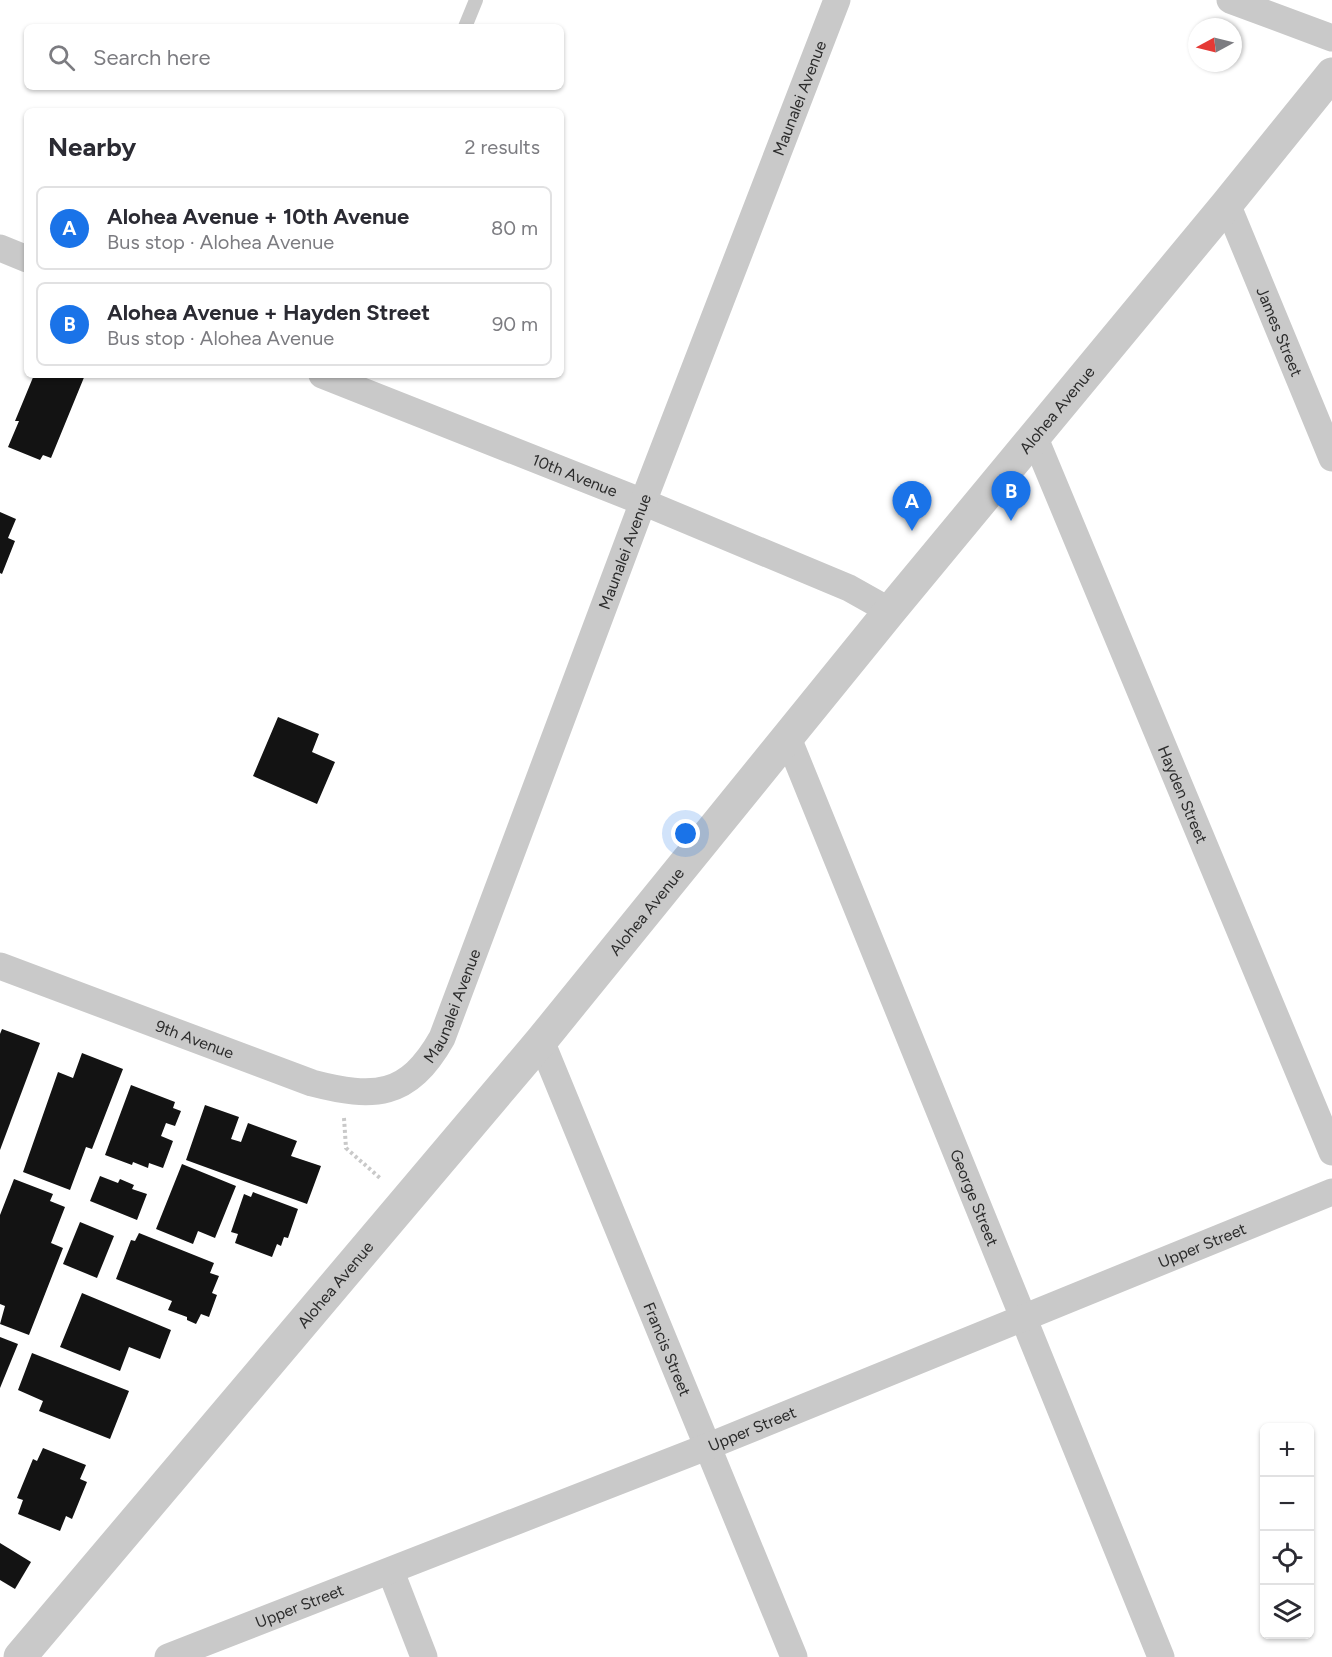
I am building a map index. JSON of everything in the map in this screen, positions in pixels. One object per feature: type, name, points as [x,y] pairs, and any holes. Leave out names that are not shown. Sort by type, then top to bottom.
[{"type":"street","name":"Maunalei Avenue","points":[[395,1088],[413,1077],[430,1060],[442,1038],[643,502],[837,0]]},
{"type":"street","points":[[1230,0],[1332,38]]},
{"type":"street","name":"Alohea Avenue","points":[[20,1657],[541,1041],[890,610],[1332,74]]},
{"type":"street","name":"James Street","points":[[1227,204],[1332,458]]},
{"type":"street","points":[[0,248],[24,258]]},
{"type":"street","name":"10th Avenue","points":[[330,378],[643,502],[849,588],[890,610]]},
{"type":"street","name":"Hayden Street","points":[[1034,436],[1332,1152]]},
{"type":"street","name":"George Street","points":[[788,738],[1161,1657]]},
{"type":"street","name":"9th Avenue","points":[[0,966],[312,1083],[341,1091],[369,1094],[395,1088]]},
{"type":"street","name":"Francis Street","points":[[541,1041],[794,1657]]},
{"type":"street","name":"Upper Street","points":[[168,1657],[391,1572],[708,1446],[1332,1192]]},
{"type":"street","points":[[391,1572],[424,1657]]},
{"type":"lane","points":[[466,24],[476,0]]},
{"type":"path","points":[[346,1148],[406,1201]]},
{"type":"building","points":[[33,378],[84,378],[51,458],[43,455],[40,460],[8,447],[19,421],[15,421]]},
{"type":"building","points":[[0,512],[16,519],[8,538],[15,541],[2,574],[0,573]]},
{"type":"building","points":[[278,717],[319,734],[312,752],[335,762],[317,804],[253,776]]},
{"type":"building","points":[[2,1029],[40,1043],[0,1150],[0,1034]]},
{"type":"building","points":[[82,1053],[123,1069],[92,1149],[86,1147],[70,1190],[23,1172],[58,1072],[73,1078]]},
{"type":"building","points":[[131,1085],[175,1102],[173,1108],[181,1111],[175,1126],[166,1123],[161,1136],[173,1141],[163,1168],[149,1163],[148,1168],[133,1162],[132,1165],[105,1155]]},
{"type":"building","points":[[205,1105],[239,1117],[231,1139],[241,1142],[248,1123],[297,1141],[291,1156],[321,1166],[307,1204],[186,1160]]},
{"type":"building","points":[[182,1164],[236,1186],[215,1238],[198,1231],[193,1244],[156,1229]]},
{"type":"building","points":[[100,1176],[118,1183],[120,1179],[134,1185],[132,1189],[147,1194],[137,1220],[90,1201]]},
{"type":"building","points":[[14,1179],[53,1194],[50,1201],[65,1207],[51,1243],[63,1248],[29,1335],[0,1324],[5,1306],[0,1304],[0,1215]]},
{"type":"building","points":[[253,1192],[298,1209],[288,1238],[284,1237],[281,1246],[277,1244],[272,1257],[235,1243],[238,1234],[231,1232],[244,1194],[251,1197]]},
{"type":"building","points":[[80,1222],[114,1236],[97,1278],[63,1264]]},
{"type":"building","points":[[139,1233],[214,1263],[210,1273],[219,1276],[212,1293],[217,1295],[209,1317],[201,1314],[196,1324],[187,1320],[187,1317],[168,1310],[172,1301],[116,1279],[131,1240],[135,1241]]},
{"type":"building","points":[[82,1293],[171,1330],[160,1359],[129,1347],[120,1371],[60,1347]]},
{"type":"building","points":[[0,1337],[18,1344],[0,1388]]},
{"type":"building","points":[[32,1353],[129,1391],[110,1439],[39,1411],[43,1401],[18,1390]]},
{"type":"building","points":[[43,1448],[86,1465],[80,1479],[87,1482],[72,1519],[66,1516],[60,1531],[18,1514],[23,1500],[17,1498],[33,1459],[37,1461]]},
{"type":"building","points":[[0,1543],[31,1562],[15,1589],[0,1580]]},
{"type":"place","name":"Alohea Avenue + Hayden Street","points":[[1011,521]]},
{"type":"place","name":"Alohea Avenue + 10th Avenue","points":[[912,531]]}]
